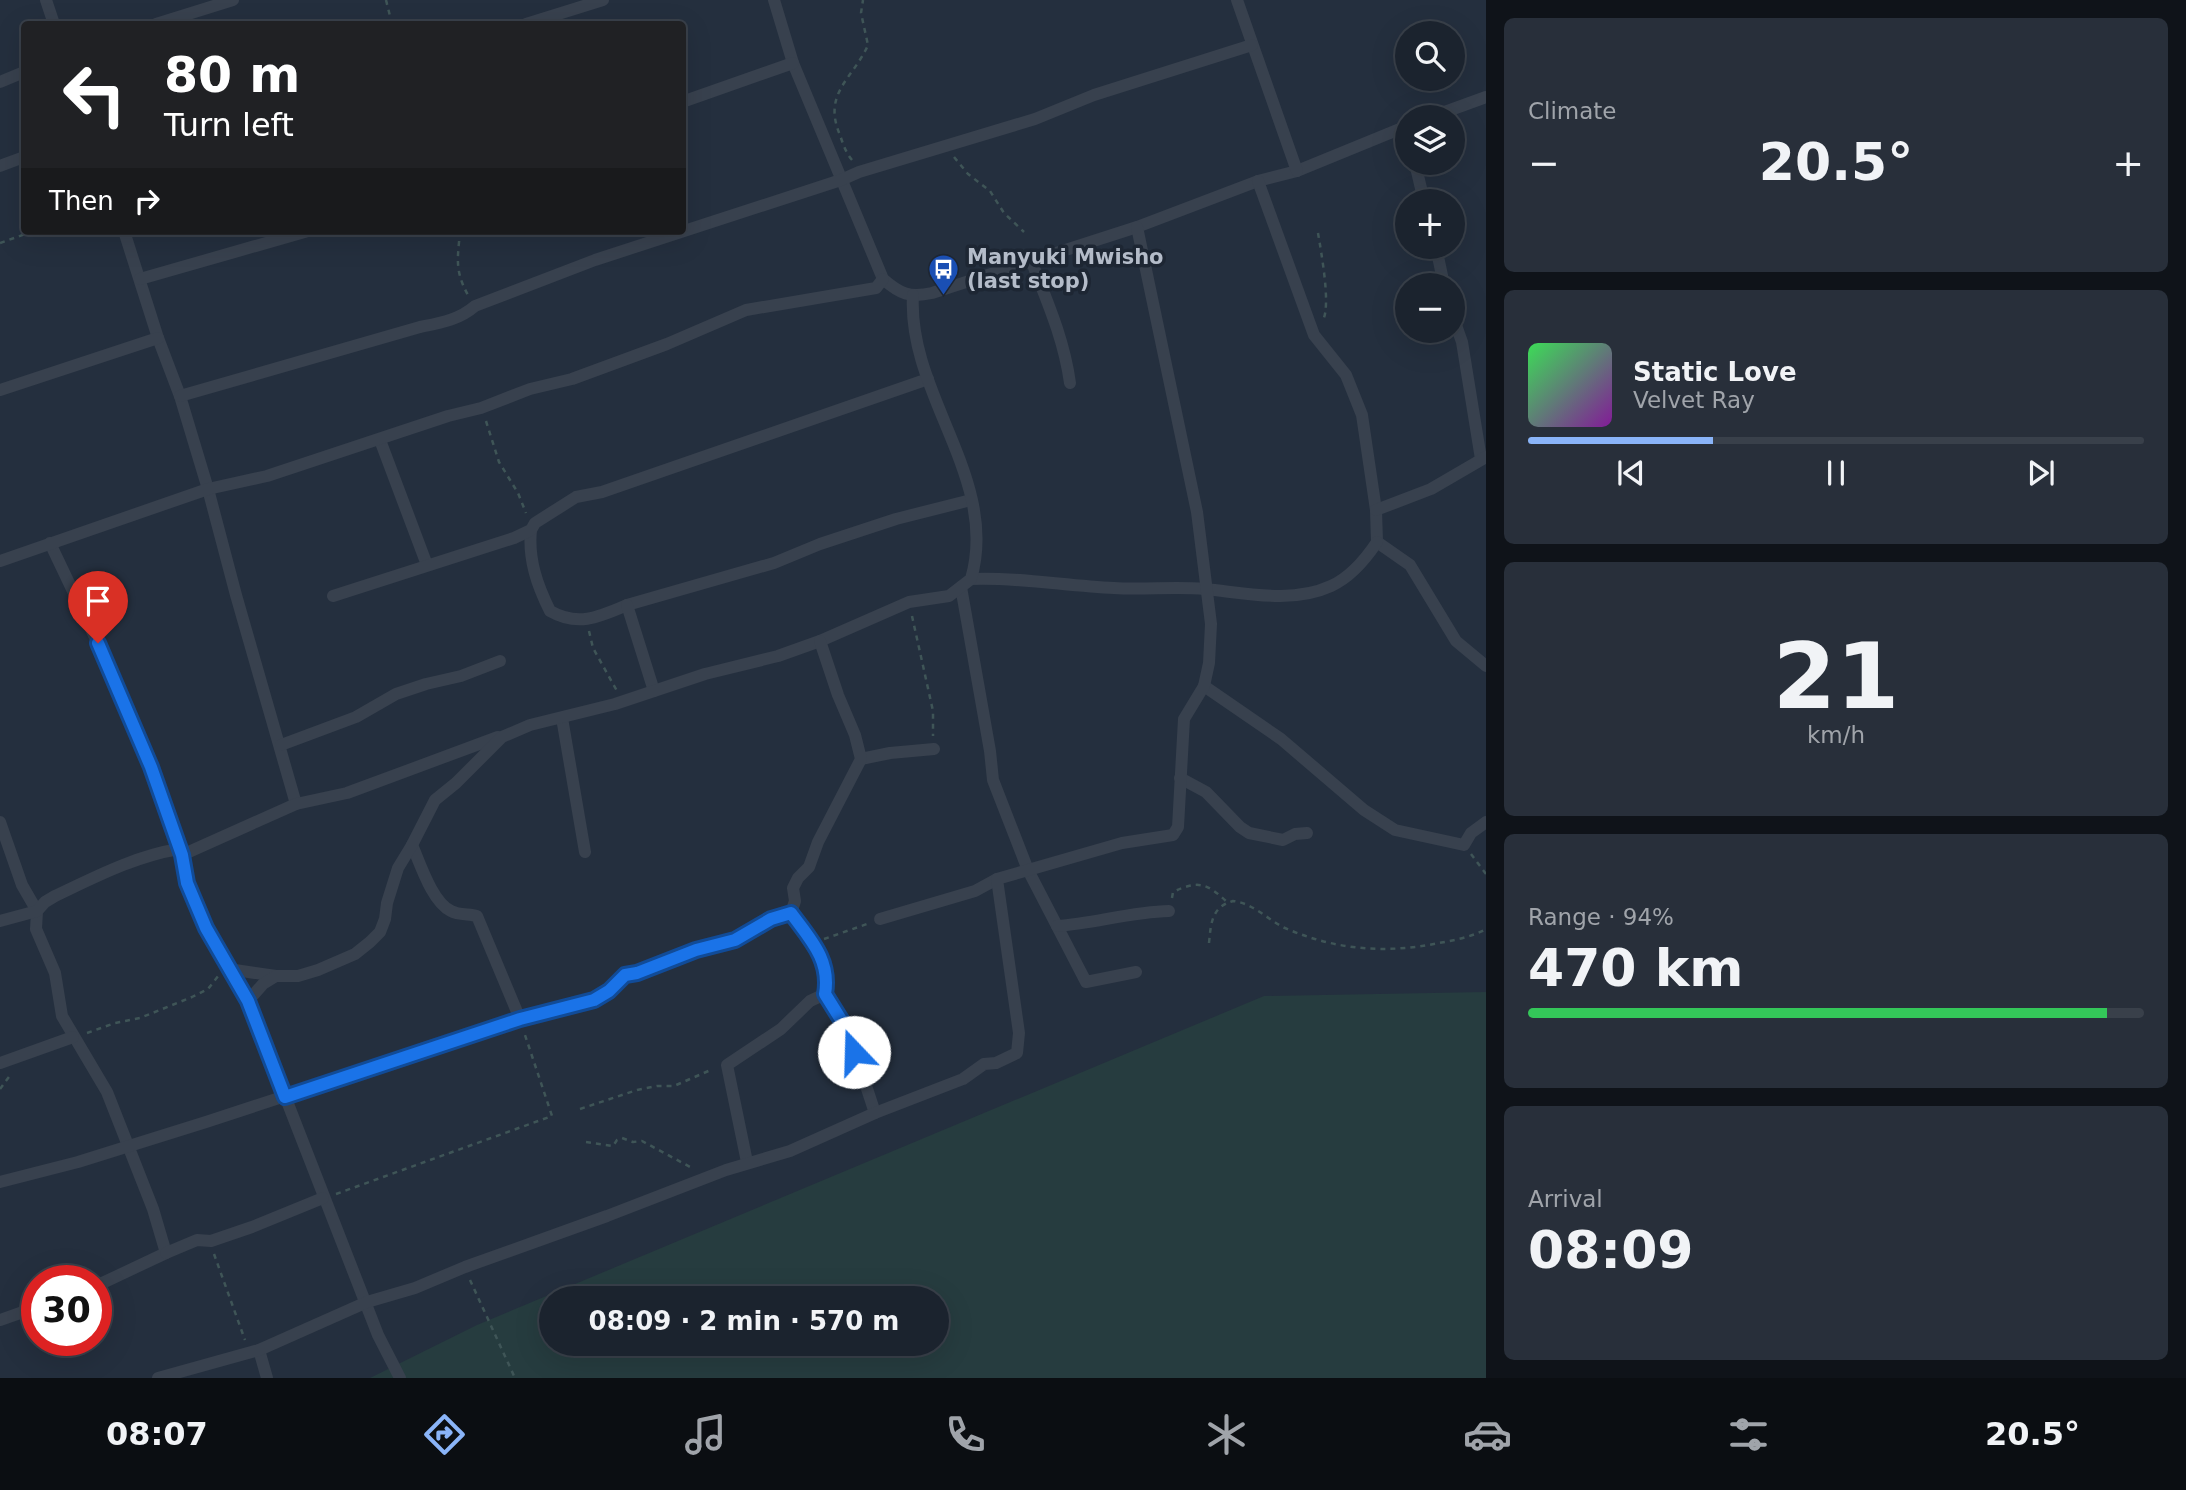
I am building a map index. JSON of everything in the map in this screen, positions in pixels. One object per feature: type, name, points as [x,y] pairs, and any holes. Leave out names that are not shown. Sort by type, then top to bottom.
[{"type":"street","points":[[46,0],[53,21]]},
{"type":"street","points":[[166,21],[233,0]]},
{"type":"street","points":[[536,21],[603,0]]},
{"type":"street","points":[[774,0],[793,63],[883,279],[897,291],[913,295],[932,293],[1137,227],[1258,181],[1297,171],[1395,131]]},
{"type":"street","points":[[1237,0],[1297,171]]},
{"type":"street","points":[[686,230],[859,172],[1035,119],[1094,95],[1252,46]]},
{"type":"street","points":[[686,101],[793,63]]},
{"type":"street","points":[[0,82],[21,73]]},
{"type":"street","points":[[1464,105],[1486,97]]},
{"type":"street","points":[[0,166],[21,158]]},
{"type":"street","points":[[0,921],[37,911],[55,896],[157,852],[180,852],[296,804],[347,793],[530,725],[627,701],[705,674],[778,656],[820,641],[909,602],[948,596],[966,583],[1026,579],[1112,588],[1207,589],[1246,595],[1304,594],[1348,577],[1377,542],[1376,510],[1362,415],[1346,375],[1314,335],[1258,181]]},
{"type":"street","points":[[880,919],[975,891],[997,879],[1028,870],[1122,844],[1173,835],[1178,827],[1184,719],[1204,686],[1209,663],[1207,589],[1197,512],[1137,227]]},
{"type":"street","points":[[125,235],[158,338],[180,396],[208,489],[296,804]]},
{"type":"street","points":[[141,279],[294,235]]},
{"type":"street","points":[[180,396],[420,327],[450,321],[475,306],[595,260],[672,235]]},
{"type":"street","points":[[1031,260],[1066,353],[1070,383]]},
{"type":"street","points":[[0,561],[208,489],[267,476],[448,416],[481,408],[530,389],[572,379],[667,344],[746,310],[876,288],[883,279]]},
{"type":"street","points":[[913,295],[914,328],[928,379],[957,453],[977,524],[978,538],[966,583],[993,780],[1028,870],[1086,982],[1136,972]]},
{"type":"street","points":[[0,390],[158,338]]},
{"type":"street","points":[[1376,510],[1431,489],[1484,458],[1462,343]]},
{"type":"street","points":[[928,379],[602,492],[576,497],[535,523],[531,530],[530,548],[536,583],[550,611],[576,621],[584,620],[774,563],[820,544],[896,519],[971,500]]},
{"type":"street","points":[[380,440],[427,565]]},
{"type":"street","points":[[333,596],[514,538],[531,530]]},
{"type":"street","points":[[1377,542],[1410,565],[1456,641],[1486,666]]},
{"type":"street","points":[[50,543],[110,669],[151,767],[192,894],[206,928],[248,1001],[323,1198],[367,1303],[377,1335],[400,1378]]},
{"type":"street","points":[[627,606],[654,691]]},
{"type":"street","points":[[791,913],[795,901],[793,888],[809,867],[827,824],[861,759],[855,735],[820,641]]},
{"type":"street","points":[[281,745],[356,717],[396,694],[461,676],[500,661]]},
{"type":"street","points":[[1204,686],[1281,738],[1364,810],[1395,830],[1464,845],[1471,833],[1486,822]]},
{"type":"street","points":[[562,718],[585,852]]},
{"type":"street","points":[[228,969],[276,976],[298,976],[355,954],[370,942],[380,932],[398,868],[435,800],[502,737]]},
{"type":"street","points":[[861,759],[934,749]]},
{"type":"street","points":[[1180,779],[1206,792],[1240,827],[1250,833],[1283,840],[1295,834],[1307,833]]},
{"type":"street","points":[[0,822],[22,885],[37,911],[36,929],[55,973],[62,1016],[107,1092],[153,1209],[166,1253]]},
{"type":"street","points":[[412,845],[429,884],[442,904],[452,912],[477,916],[520,1019]]},
{"type":"street","points":[[158,1378],[254,1352],[367,1303],[415,1288],[674,1188],[712,1177],[747,1162],[790,1151],[875,1113],[963,1079],[984,1064],[996,1063],[1017,1053],[1019,1033],[997,879]]},
{"type":"street","points":[[1057,926],[1169,911]]},
{"type":"street","points":[[791,913],[819,952],[828,978],[825,994],[848,1031],[875,1113]]},
{"type":"street","points":[[0,1182],[78,1162],[520,1019],[600,997],[625,975],[696,950],[735,940],[771,919],[791,913]]},
{"type":"street","points":[[248,1001],[263,984],[276,976]]},
{"type":"street","points":[[747,1162],[727,1065],[781,1029],[810,1001],[825,994]]},
{"type":"street","points":[[0,1063],[73,1037]]},
{"type":"street","points":[[112,1278],[197,1240],[211,1241],[323,1198]]},
{"type":"street","points":[[0,1320],[21,1313]]},
{"type":"street","points":[[254,1352],[267,1378]]},
{"type":"path","points":[[386,0],[391,21]]},
{"type":"path","points":[[859,172],[846,154],[832,117],[839,90],[868,45],[861,13],[863,0]]},
{"type":"path","points":[[945,146],[968,174],[990,191],[1004,213],[1024,232]]},
{"type":"path","points":[[1314,335],[1326,314],[1318,233]]},
{"type":"path","points":[[0,243],[23,235]]},
{"type":"path","points":[[459,235],[456,256],[460,281],[475,306]]},
{"type":"path","points":[[481,408],[499,462],[522,500],[531,530]]},
{"type":"path","points":[[909,602],[933,711],[934,749]]},
{"type":"path","points":[[584,620],[600,660],[616,690],[627,701]]},
{"type":"path","points":[[1464,845],[1486,874]]},
{"type":"path","points":[[1169,911],[1173,892],[1191,884],[1212,888],[1227,902]]},
{"type":"path","points":[[1209,943],[1212,917],[1227,902],[1248,905],[1284,928],[1317,941],[1372,950],[1420,947],[1467,937],[1486,929]]},
{"type":"path","points":[[813,943],[880,919]]},
{"type":"path","points":[[73,1037],[140,1018],[192,997],[208,989],[218,976],[228,969]]},
{"type":"path","points":[[323,1198],[552,1116],[520,1019]]},
{"type":"path","points":[[580,1109],[637,1090],[674,1086],[727,1065]]},
{"type":"path","points":[[586,1142],[613,1146],[622,1138],[633,1142],[642,1141],[712,1177]]},
{"type":"path","points":[[211,1241],[217,1266],[254,1352]]},
{"type":"path","points":[[465,1267],[515,1378]]},
{"type":"green space","points":[[1486,992],[1486,1378],[370,1378],[477,1325],[539,1299],[539,1356],[949,1356],[949,1286],[570,1286],[1264,996]]},
{"type":"place","name":"Manyuki Mwisho (last stop)","points":[[944,296]]},
{"type":"route","points":[[98,643],[151,767],[182,855],[187,883],[206,928],[248,1001],[285,1097],[520,1019],[594,1000],[609,991],[625,975],[746,936],[771,919],[791,913],[819,952],[828,978],[825,994],[848,1031],[854,1052]]}]
